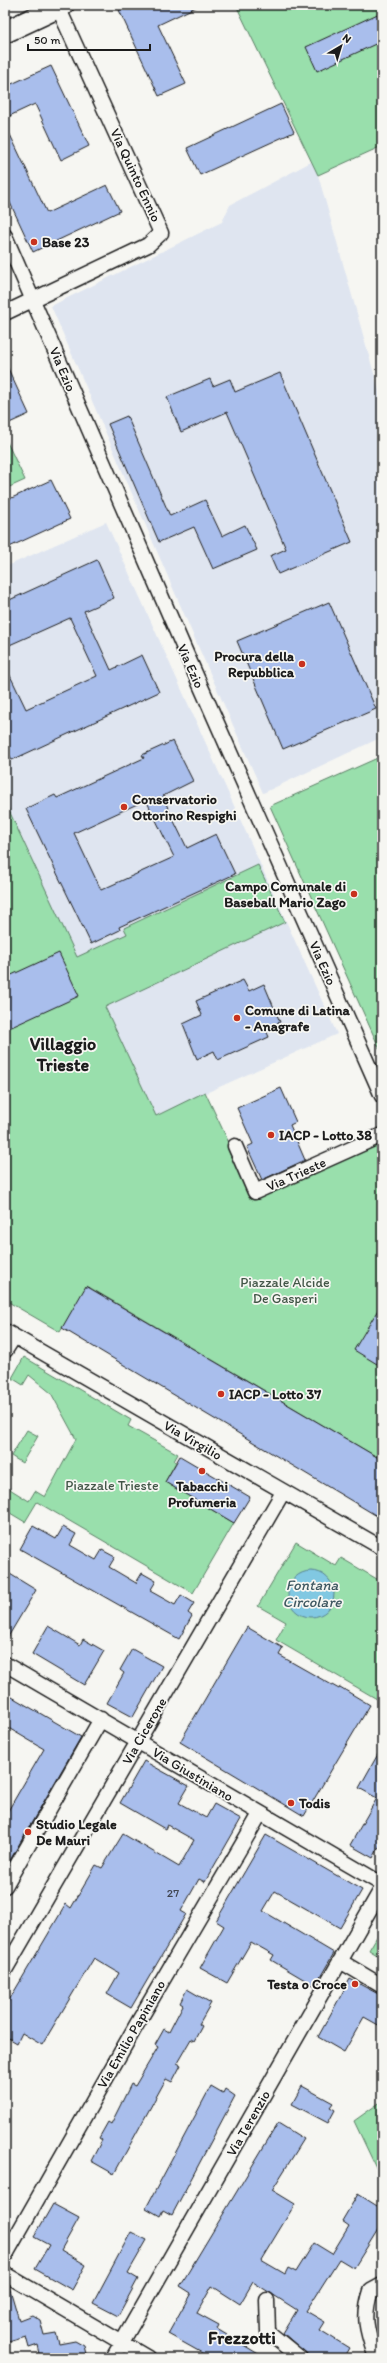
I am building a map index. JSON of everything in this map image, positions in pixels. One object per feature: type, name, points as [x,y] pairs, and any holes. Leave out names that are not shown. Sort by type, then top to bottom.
[{"type":"main road","points":[[5,32],[60,6]]},
{"type":"street","name":"Via Quinto Ennio","points":[[33,300],[148,245],[161,232],[60,6]]},
{"type":"street","name":"Via Ezio","points":[[5,236],[186,653],[382,1096]]},
{"type":"street","points":[[5,313],[33,300]]},
{"type":"street","name":"Via Trieste","points":[[234,1146],[255,1192],[382,1136]]},
{"type":"street","points":[[5,1351],[9,1334]]},
{"type":"street","name":"Via Virgilio","points":[[9,1334],[382,1548]]},
{"type":"street","name":"Via Cicerone","points":[[5,1970],[9,1953],[138,1741],[283,1492]]},
{"type":"street","name":"Via Giustiniano","points":[[5,1664],[382,1884]]},
{"type":"street","points":[[5,1886],[101,1719]]},
{"type":"street","name":"Via Emilio Papiniano","points":[[5,2256],[137,2024],[260,1814]]},
{"type":"street","name":"Via Terenzio","points":[[113,2358],[382,1888]]},
{"type":"street","points":[[340,1961],[382,1986]]},
{"type":"street","points":[[5,2274],[148,2358]]},
{"type":"street","points":[[376,2358],[368,2334],[365,2309],[371,2291],[382,2285]]},
{"type":"street","points":[[267,2300],[268,2332],[300,2358]]},
{"type":"shaded area","points":[[311,162],[318,175],[382,402],[382,737],[263,793],[51,306],[222,222],[230,205]]},
{"type":"shaded area","points":[[106,522],[337,1034],[157,1115],[162,1127],[5,1195],[5,567]]},
{"type":"green space","points":[[236,5],[382,5],[382,146],[318,175]]},
{"type":"green space","points":[[5,438],[25,480],[5,489]]},
{"type":"green space","name":"Campo Comunale di Baseball Mario Zago","points":[[382,756],[382,1054],[270,806]]},
{"type":"green space","name":"Piazzale Alcide De Gasperi","points":[[5,802],[77,957],[127,934],[124,928],[258,865],[285,922],[105,1007],[156,1116],[205,1092],[255,1198],[382,1140],[382,1460],[87,1286],[60,1332],[5,1300]]},
{"type":"green space","name":"Piazzale Trieste","points":[[24,1357],[131,1420],[128,1426],[178,1454],[174,1461],[176,1462],[165,1482],[234,1523],[193,1593],[37,1502],[25,1522],[5,1510],[5,1486],[29,1501],[35,1491],[45,1497],[76,1439],[51,1393],[29,1375],[23,1385],[12,1378]]},
{"type":"green space","points":[[27,1430],[38,1436],[22,1463],[11,1456]]},
{"type":"green space","points":[[296,1542],[336,1566],[341,1558],[382,1582],[382,1702],[276,1640],[286,1622],[258,1606]]},
{"type":"green space","points":[[382,1928],[382,1958],[369,1950]]},
{"type":"green space","points":[[382,2101],[382,2180],[354,2121]]},
{"type":"water","name":"Fontana Circolare","points":[[307,1571],[315,1571],[324,1575],[330,1581],[334,1594],[330,1607],[324,1613],[315,1617],[307,1617],[298,1613],[292,1607],[288,1598],[288,1590],[292,1581],[298,1575]]},
{"type":"building","points":[[130,5],[200,5],[158,25],[186,84],[159,96],[119,10]]},
{"type":"building","points":[[382,12],[382,41],[317,71],[306,47]]},
{"type":"building","points":[[51,66],[89,146],[61,160],[35,104],[5,118],[5,87]]},
{"type":"building","points":[[281,104],[294,132],[200,175],[187,148]]},
{"type":"building","points":[[5,124],[47,213],[107,185],[120,211],[33,252],[5,192]]},
{"type":"building","points":[[5,362],[29,414],[5,425]]},
{"type":"building","points":[[280,373],[352,542],[278,574],[270,556],[286,549],[227,412],[181,432],[167,397],[210,379],[213,386],[230,379],[235,392]]},
{"type":"building","points":[[127,416],[170,516],[205,500],[222,536],[245,525],[257,550],[213,569],[194,527],[159,542],[108,424]]},
{"type":"building","points":[[51,480],[70,519],[5,549],[5,501]]},
{"type":"building","points":[[97,560],[114,598],[84,611],[111,670],[142,655],[159,692],[12,760],[5,746],[5,665],[26,709],[97,676],[70,618],[5,647],[5,602]]},
{"type":"building","name":"Procura della Repubblica","points":[[329,602],[376,709],[283,749],[237,641]]},
{"type":"building","points":[[173,741],[193,781],[163,796],[170,813],[187,848],[216,834],[235,874],[119,927],[120,930],[91,944],[26,809],[55,795],[57,798],[144,758],[142,755]],"holes":[[[146,800],[174,857],[101,890],[74,833]]]},
{"type":"building","points":[[59,953],[79,996],[5,1030],[5,978]]},
{"type":"building","name":"Comune di Latina - Anagrafe","points":[[243,980],[249,991],[264,984],[280,1022],[265,1028],[269,1037],[218,1060],[214,1051],[197,1059],[183,1024],[202,1015],[196,1001]]},
{"type":"building","name":"IACP - Lotto 38","points":[[281,1088],[296,1122],[290,1125],[305,1160],[262,1180],[247,1147],[253,1144],[237,1108]]},
{"type":"building","name":"IACP - Lotto 37","points":[[86,1286],[382,1460],[382,1519],[62,1328]]},
{"type":"building","points":[[382,1303],[382,1355],[377,1364],[354,1350]]},
{"type":"building","points":[[180,1456],[250,1497],[234,1523],[165,1482]]},
{"type":"building","points":[[33,1526],[56,1539],[63,1527],[76,1534],[70,1545],[96,1560],[102,1550],[115,1557],[109,1567],[136,1583],[142,1573],[156,1581],[150,1591],[175,1605],[181,1595],[194,1603],[188,1613],[192,1616],[179,1639],[20,1549]]},
{"type":"building","points":[[5,1571],[36,1590],[5,1642]]},
{"type":"building","points":[[48,1626],[80,1645],[83,1639],[104,1651],[84,1685],[32,1654]]},
{"type":"building","points":[[247,1627],[283,1648],[279,1655],[339,1689],[340,1687],[370,1705],[304,1816],[180,1742]]},
{"type":"building","points":[[132,1649],[162,1666],[133,1717],[107,1703],[124,1673],[120,1670]]},
{"type":"building","points":[[5,1693],[81,1737],[5,1869],[5,1816],[44,1749],[5,1726]]},
{"type":"building","points":[[382,1747],[382,1842],[373,1858],[350,1845],[377,1798],[359,1788]]},
{"type":"building","points":[[144,1761],[189,1786],[179,1803],[206,1818],[214,1804],[241,1819],[205,1882],[199,1879],[181,1911],[186,1914],[131,2008],[107,1994],[119,1973],[94,1958],[42,2045],[22,2033],[17,2043],[5,2036],[5,2007],[66,1904],[71,1908],[96,1865],[102,1868],[123,1834],[179,1867],[194,1840],[167,1825],[165,1829],[120,1803]]},
{"type":"building","points":[[266,1835],[362,1890],[340,1928],[275,1891],[263,1911],[334,1953],[315,1986],[271,1960],[274,1955],[251,1942],[227,1983],[200,1968],[224,1926],[216,1921]]},
{"type":"building","points":[[350,1979],[382,1996],[382,2027],[364,2017],[344,2052],[318,2037]]},
{"type":"building","points":[[187,1989],[211,2003],[199,2024],[202,2026],[194,2041],[191,2039],[177,2063],[181,2065],[172,2082],[166,2079],[114,2174],[91,2161],[102,2140],[99,2138],[108,2122],[111,2124],[131,2084],[135,2086],[158,2047],[155,2045],[164,2029],[169,2032],[183,2005],[180,2003]]},
{"type":"building","points":[[211,2086],[223,2093],[225,2089],[235,2096],[172,2215],[163,2210],[160,2216],[146,2208]]},
{"type":"building","points":[[302,2086],[333,2103],[330,2107],[335,2110],[328,2123],[292,2104]]},
{"type":"building","points":[[278,2123],[304,2139],[272,2190],[295,2204],[261,2260],[285,2274],[288,2268],[296,2272],[314,2243],[332,2254],[349,2226],[342,2221],[358,2194],[382,2209],[382,2223],[354,2268],[339,2259],[306,2311],[325,2322],[320,2330],[349,2348],[343,2358],[313,2358],[308,2355],[283,2333],[297,2310],[253,2282],[240,2304],[212,2286],[197,2313],[219,2325],[217,2329],[265,2358],[211,2358],[168,2334],[191,2293],[180,2286]]},
{"type":"building","points":[[53,2204],[79,2218],[61,2250],[86,2265],[72,2290],[35,2269],[49,2245],[34,2237]]},
{"type":"building","points":[[131,2232],[147,2240],[128,2273],[138,2279],[118,2316],[93,2303]]},
{"type":"building","points":[[5,2286],[9,2286],[19,2320],[32,2315],[40,2320],[44,2335],[56,2333],[59,2344],[75,2341],[84,2346],[87,2358],[41,2358],[38,2345],[29,2348],[26,2337],[5,2343]]},
{"type":"place","name":"Base 23","points":[[34,242]]},
{"type":"place","name":"Procura della Repubblica","points":[[302,664]]},
{"type":"place","name":"Conservatorio Ottorino Respighi","points":[[124,807]]},
{"type":"place","name":"Campo Comunale di Baseball Mario Zago","points":[[354,894]]},
{"type":"place","name":"Comune di Latina - Anagrafe","points":[[237,1018]]},
{"type":"place","name":"IACP - Lotto 38","points":[[271,1135]]},
{"type":"place","name":"IACP - Lotto 37","points":[[221,1394]]},
{"type":"place","name":"Tabacchi Profumeria","points":[[202,1471]]},
{"type":"place","name":"Todis","points":[[291,1803]]},
{"type":"place","name":"Studio Legale De Mauri","points":[[28,1832]]},
{"type":"place","name":"Testa o Croce","points":[[355,1984]]},
{"type":"district","name":"Villaggio Trieste","points":[[63,1054]]},
{"type":"district","name":"Frezzotti","points":[[242,2338]]}]
